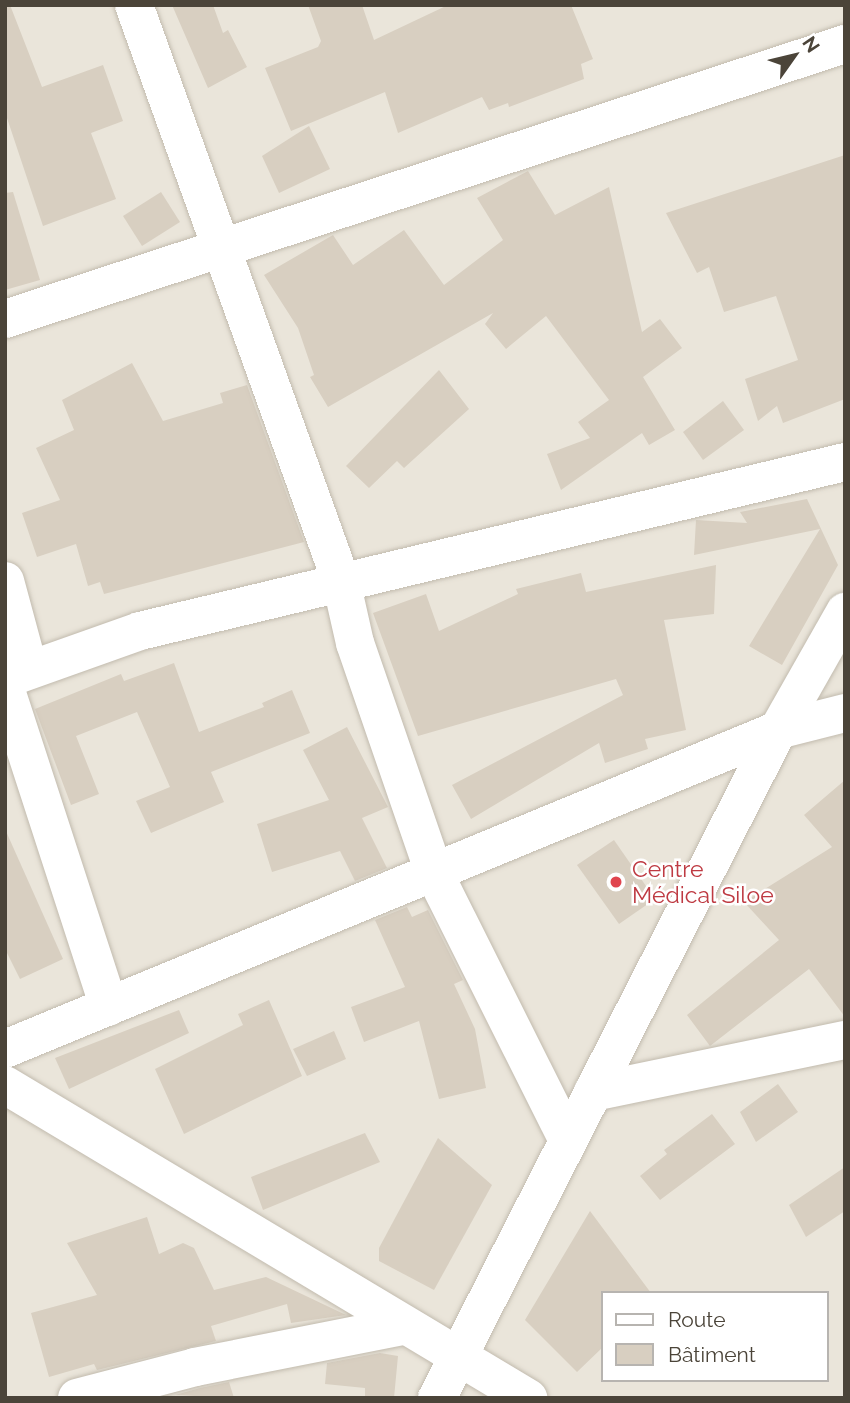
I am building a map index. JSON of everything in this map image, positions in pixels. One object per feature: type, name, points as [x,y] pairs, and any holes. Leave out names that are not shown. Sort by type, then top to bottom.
[{"type":"street","points":[[134,5],[341,581],[355,643],[435,875],[568,1141]]},
{"type":"street","points":[[5,319],[220,246],[845,44]]},
{"type":"street","points":[[13,679],[140,631],[845,462]]},
{"type":"street","points":[[5,581],[13,679],[109,1007]]},
{"type":"street","points":[[437,1398],[778,730],[845,612]]},
{"type":"street","points":[[5,1049],[435,875],[778,730],[845,713]]},
{"type":"street","points":[[593,1092],[845,1040]]},
{"type":"street","points":[[5,1086],[457,1359],[528,1398]]},
{"type":"street","points":[[77,1398],[195,1367],[402,1326]]},
{"type":"shaded area","points":[[5,5],[845,5],[845,1398],[5,1398]]},
{"type":"building","points":[[5,5],[10,5],[42,87],[103,65],[123,121],[91,133],[116,199],[43,226],[5,112]]},
{"type":"building","points":[[172,5],[213,5],[223,33],[228,30],[247,67],[208,88]]},
{"type":"building","points":[[308,5],[362,5],[374,40],[448,5],[571,5],[593,59],[581,64],[584,79],[509,107],[508,103],[489,110],[482,97],[398,133],[385,92],[291,131],[265,68],[318,47],[321,41]]},
{"type":"building","points":[[309,126],[330,169],[279,193],[262,156]]},
{"type":"building","points":[[845,155],[845,399],[783,423],[777,406],[758,421],[745,379],[798,360],[776,296],[724,312],[709,267],[697,273],[666,213]]},
{"type":"building","points":[[528,171],[555,215],[609,187],[642,332],[660,319],[682,348],[643,377],[675,430],[649,445],[642,433],[561,490],[547,454],[590,438],[578,422],[609,400],[546,316],[506,349],[485,324],[493,313],[328,407],[310,377],[314,375],[298,328],[264,275],[333,235],[353,265],[404,230],[444,285],[503,240],[477,198]]},
{"type":"building","points":[[13,192],[40,280],[5,290],[5,193]]},
{"type":"building","points":[[161,192],[180,222],[142,246],[123,216]]},
{"type":"building","points":[[132,363],[163,421],[223,403],[220,393],[247,385],[304,542],[104,594],[100,582],[88,586],[76,544],[37,557],[22,513],[60,500],[36,448],[74,430],[62,400]]},
{"type":"building","points":[[439,370],[469,409],[404,468],[397,461],[369,488],[346,466]]},
{"type":"building","points":[[723,401],[744,430],[703,460],[683,432]]},
{"type":"building","points":[[807,499],[838,565],[782,665],[749,646],[820,529],[694,555],[696,520],[747,523],[740,512]]},
{"type":"building","points":[[716,565],[714,614],[664,620],[686,730],[645,739],[648,749],[605,763],[599,743],[471,819],[452,785],[623,695],[616,679],[418,736],[373,613],[426,594],[439,631],[518,594],[516,589],[581,573],[586,592]]},
{"type":"building","points":[[174,663],[199,732],[264,707],[262,703],[292,690],[310,733],[211,772],[224,802],[151,833],[136,801],[170,787],[137,712],[76,736],[99,794],[71,805],[35,709],[121,674],[124,681]]},
{"type":"building","points":[[347,727],[388,807],[362,818],[387,868],[355,881],[340,851],[272,872],[257,824],[329,800],[303,750]]},
{"type":"building","points":[[845,780],[845,1017],[809,969],[710,1046],[687,1015],[779,940],[744,902],[832,847],[804,815]]},
{"type":"building","points":[[5,829],[63,959],[20,979],[5,949]]},
{"type":"building","points":[[614,840],[655,899],[619,924],[577,865]]},
{"type":"building","points":[[407,907],[412,917],[428,910],[463,980],[454,984],[475,1029],[486,1088],[439,1099],[419,1021],[364,1042],[351,1007],[405,987],[375,920]]},
{"type":"building","points":[[269,1000],[302,1076],[184,1134],[155,1069],[243,1025],[238,1014]]},
{"type":"building","points":[[179,1010],[189,1033],[69,1089],[55,1058]]},
{"type":"building","points":[[334,1031],[346,1059],[307,1076],[293,1049]]},
{"type":"building","points":[[778,1084],[798,1112],[756,1142],[740,1112]]},
{"type":"building","points":[[712,1114],[735,1144],[660,1200],[640,1176],[667,1154],[664,1150]]},
{"type":"building","points":[[365,1133],[380,1162],[263,1210],[251,1177]]},
{"type":"building","points":[[438,1138],[492,1185],[434,1290],[379,1261],[379,1248]]},
{"type":"building","points":[[845,1167],[845,1211],[806,1237],[789,1205]]},
{"type":"building","points":[[590,1211],[650,1291],[602,1291],[602,1348],[577,1372],[525,1320]]},
{"type":"building","points":[[147,1217],[159,1254],[183,1243],[194,1248],[214,1290],[266,1277],[346,1315],[291,1323],[287,1304],[211,1326],[216,1341],[97,1370],[94,1364],[49,1377],[31,1313],[97,1295],[67,1243]]},
{"type":"building","points":[[380,1353],[398,1356],[394,1398],[365,1398],[365,1388],[325,1384],[327,1363]]},
{"type":"building","points":[[229,1382],[234,1398],[175,1395],[200,1388]]},
{"type":"place","name":"Centre Médical Siloe","points":[[616,882]]}]
